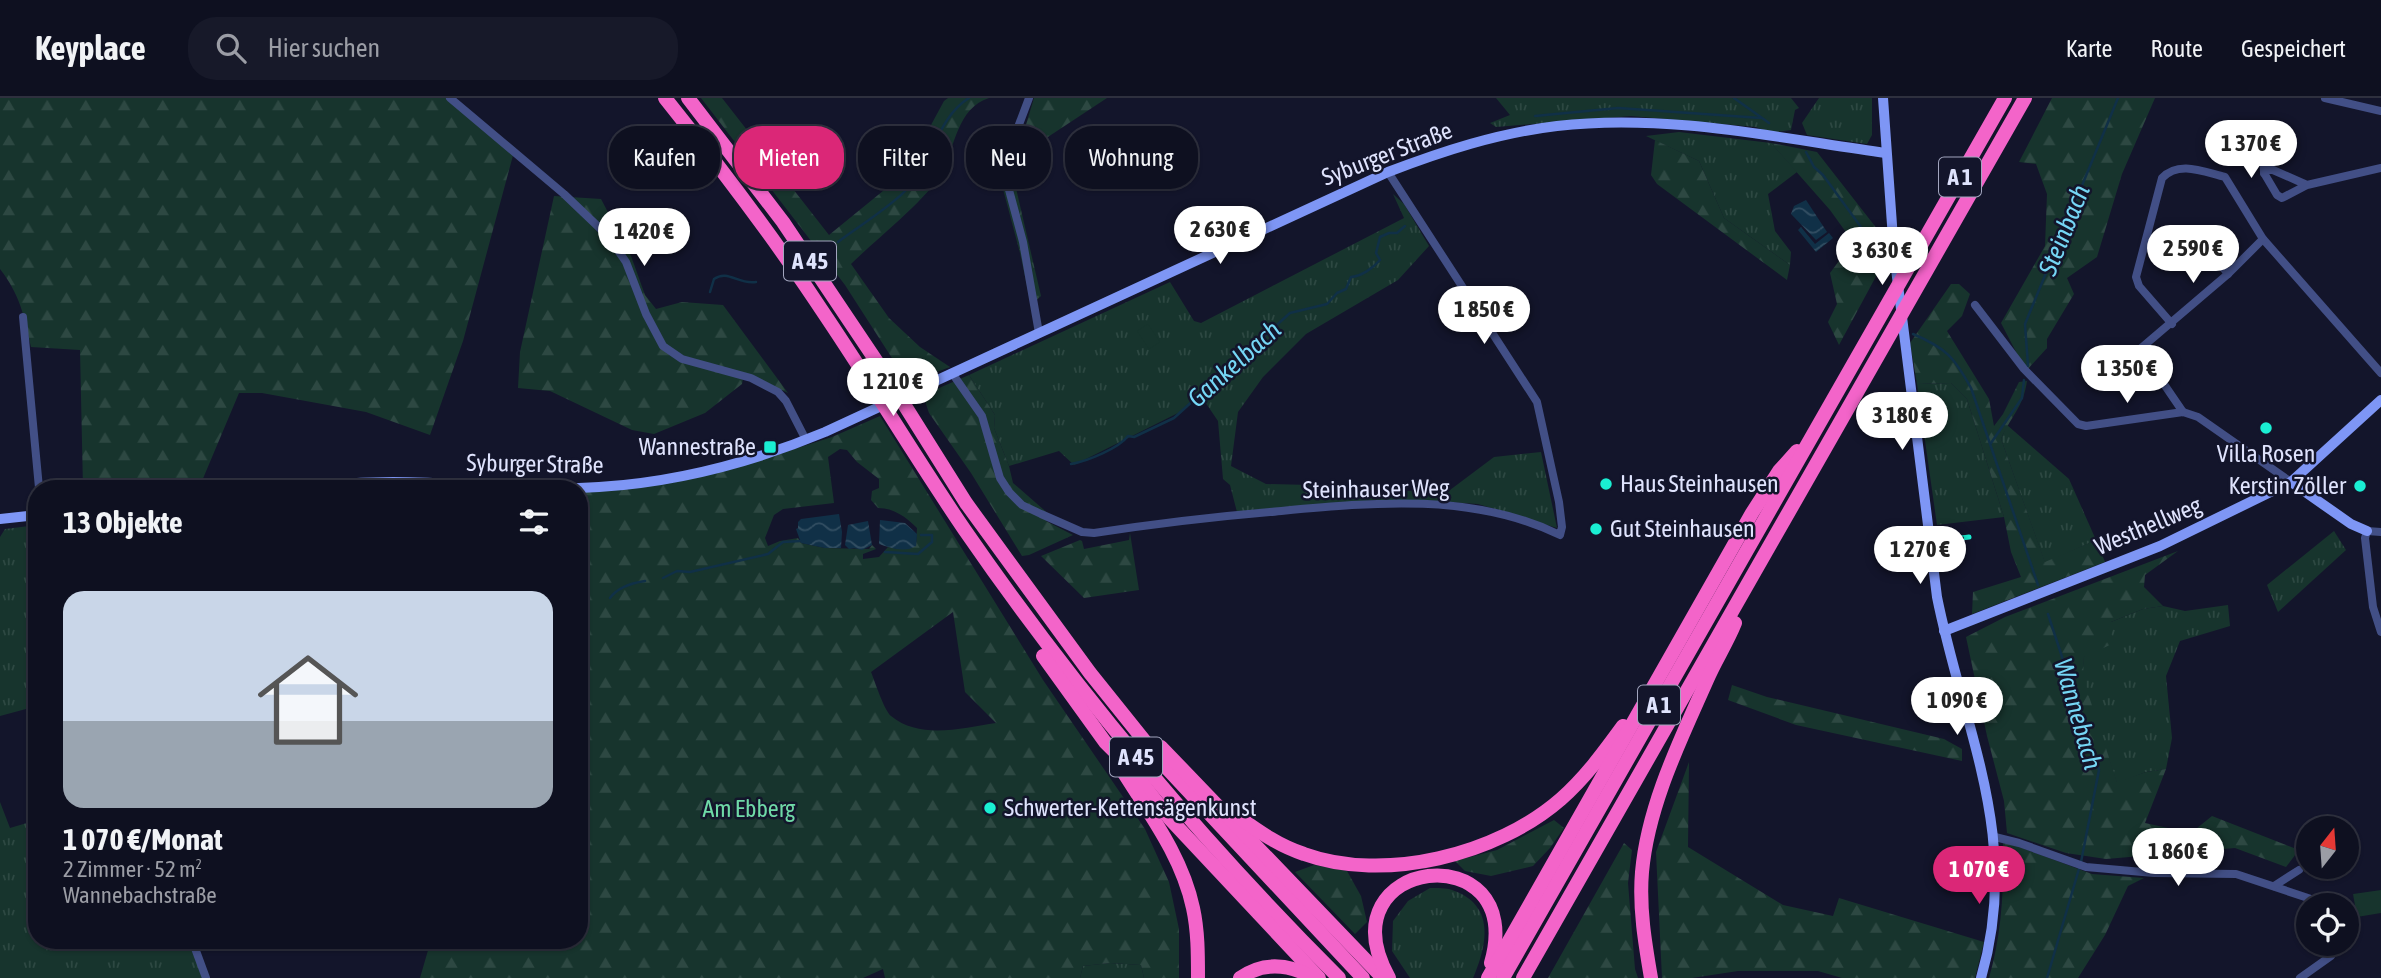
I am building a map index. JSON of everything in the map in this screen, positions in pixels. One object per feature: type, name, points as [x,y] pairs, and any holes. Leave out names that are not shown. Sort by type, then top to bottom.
[{"type":"highway","name":"A 45","points":[[665,98],[710,153],[764,227],[827,317],[963,528],[1067,672],[1180,809],[1339,978]]},
{"type":"highway","name":"A 45","points":[[688,98],[783,222],[966,503],[1075,654],[1163,764],[1363,978]]},
{"type":"highway","name":"A 1","points":[[1503,978],[2005,98]]},
{"type":"highway","name":"A 1","points":[[1523,978],[2025,98]]},
{"type":"highway","points":[[921,431],[1094,668],[1171,759],[1382,978]]},
{"type":"highway","points":[[1487,978],[1752,513],[1779,471],[1815,432]]},
{"type":"highway","points":[[1651,978],[1641,894],[1645,849],[1652,816],[1708,677],[1731,634],[1753,576]]},
{"type":"highway","points":[[1028,619],[1039,650],[1105,742],[1164,835],[1181,870],[1193,908],[1198,978]]},
{"type":"highway","points":[[1171,759],[1229,811],[1269,839],[1288,848],[1336,863],[1376,866],[1409,863],[1441,857],[1483,844],[1515,830],[1546,811],[1585,776],[1655,682]]},
{"type":"highway","points":[[1105,742],[1205,857],[1319,978]]},
{"type":"highway","points":[[1389,978],[1376,937],[1380,911],[1394,890],[1408,881],[1442,874],[1464,881],[1482,896],[1491,910],[1496,943],[1487,978]]},
{"type":"highway","points":[[1534,978],[1554,924]]},
{"type":"highway","points":[[1240,978],[1256,969],[1273,966],[1291,968],[1314,978]]},
{"type":"street","points":[[450,98],[564,194],[608,236],[626,262],[658,339],[669,351],[696,364],[751,378],[772,388],[786,401],[806,440]]},
{"type":"street","points":[[1029,98],[1006,159],[1005,175],[1023,242],[1039,332]]},
{"type":"street","points":[[1883,98],[1889,206],[1931,557],[1944,631],[1982,768],[1995,837],[1996,890],[1991,944],[1981,978]]},
{"type":"street","points":[[2325,98],[2381,111]]},
{"type":"street","name":"Syburger Straße","points":[[588,487],[633,484],[725,467],[806,440],[1388,172],[1475,142],[1536,129],[1644,123],[1707,128],[1886,153]]},
{"type":"street","points":[[2263,149],[2264,173],[2277,195],[2282,198],[2307,185],[2381,168]]},
{"type":"street","points":[[2172,324],[2139,286],[2136,277],[2162,178],[2168,171],[2178,167],[2225,177],[2263,239],[2381,373]]},
{"type":"street","points":[[2264,173],[2273,170],[2307,185]]},
{"type":"street","name":"Steinhauser Weg","points":[[952,373],[982,416],[1000,478],[1009,492],[1022,505],[1082,532],[1094,533],[1174,521],[1343,505],[1427,503],[1520,519],[1560,535],[1562,527],[1559,502],[1537,402],[1388,172]]},
{"type":"street","points":[[2183,412],[2140,349],[2228,274],[2263,239]]},
{"type":"street","points":[[2190,243],[2209,250],[2228,274]]},
{"type":"street","points":[[1975,305],[2024,369],[2077,424],[2086,426],[2183,412],[2197,417],[2351,524],[2367,531],[2381,533]]},
{"type":"street","points":[[23,317],[38,480]]},
{"type":"street","name":"Westhellweg","points":[[1944,631],[2160,546],[2291,482],[2381,400]]},
{"type":"street","points":[[0,519],[28,516]]},
{"type":"street","points":[[2367,531],[2365,538],[2373,607],[2381,632]]},
{"type":"street","points":[[1995,837],[2086,867],[2154,873],[2236,874],[2296,894]]},
{"type":"street","points":[[2274,886],[2296,872]]},
{"type":"street","points":[[195,949],[206,978]]},
{"type":"street","points":[[2300,978],[2331,956]]},
{"type":"green space","points":[[0,98],[454,98],[515,148],[463,341],[430,435],[366,412],[262,393],[239,393],[202,480],[83,480],[80,350],[31,347],[20,306],[0,269]]},
{"type":"green space","points":[[701,98],[722,98],[744,126],[734,126],[734,141]]},
{"type":"green space","points":[[948,98],[989,98],[970,110],[958,129],[952,146],[952,126],[930,126],[944,101]]},
{"type":"green space","points":[[1034,98],[1107,98],[1051,135],[1051,126],[1026,126]]},
{"type":"green space","points":[[1496,98],[1791,98],[1799,108],[1795,110],[1791,130],[1770,133],[1756,127],[1631,116],[1496,127],[1490,123],[1510,115]]},
{"type":"green space","points":[[1819,98],[1872,98],[1872,135],[1867,144],[1807,135],[1802,123]]},
{"type":"green space","points":[[2052,98],[2155,98],[2122,174],[2097,257],[2067,278],[2074,294],[2047,339],[2047,348],[2026,371],[2001,323],[2045,246],[2047,194],[2036,164],[2019,162]]},
{"type":"green space","points":[[1679,132],[1771,143],[1797,172],[1768,194],[1775,231],[1791,252],[1790,265],[1724,218],[1699,161],[1646,136]]},
{"type":"green space","points":[[1655,140],[1699,161],[1724,218],[1790,265],[1787,280],[1657,184],[1651,175]]},
{"type":"green space","points":[[1771,143],[1817,152],[1885,239],[1887,256],[1839,345],[1828,322],[1837,304],[1830,273],[1853,242],[1830,210]]},
{"type":"green space","points":[[771,189],[793,189],[829,235],[885,189],[930,189],[851,264],[889,318],[920,347],[950,367],[908,383],[845,285]]},
{"type":"green space","points":[[1003,189],[1016,189],[1041,296],[1031,305]]},
{"type":"green space","points":[[1393,194],[1404,204],[1429,246],[1398,280],[1306,334],[1263,377],[1238,412],[1231,466],[1266,484],[1310,485],[1353,492],[1450,490],[1494,457],[1541,452],[1557,528],[1478,504],[1433,501],[1376,500],[1237,512],[1230,485],[1223,479],[1218,421],[1201,396],[1180,412],[1074,465],[1059,451],[1009,466],[994,428],[995,415],[969,375],[1170,282],[1194,321],[1201,323],[1404,218]]},
{"type":"green space","points":[[554,196],[601,199],[631,256],[645,295],[656,309],[682,302],[723,305],[788,393],[744,373],[742,384],[705,413],[654,434],[632,430],[550,391],[518,388],[520,352]]},
{"type":"green space","points":[[1951,284],[1959,284],[1970,294],[1962,316],[1947,331],[1989,399],[1994,426],[2019,382],[2027,381],[2020,405],[2001,439],[2045,562],[2096,540],[2105,562],[1972,614],[1973,592],[2021,577],[2011,552],[2004,517],[1967,399],[1951,383],[1917,384],[1910,343]]},
{"type":"green space","points":[[1148,324],[1160,342],[1149,349],[1137,331]]},
{"type":"green space","points":[[969,375],[995,415],[994,428],[1013,483],[1051,516],[1046,521],[1073,535],[1022,556],[971,473],[929,413],[923,395]]},
{"type":"green space","points":[[1951,383],[1967,399],[2004,517],[1937,525],[1917,384]]},
{"type":"green space","name":"Am Ebberg","points":[[880,416],[1043,680],[1145,829],[1169,882],[1179,929],[1179,978],[1144,978],[1141,965],[1110,963],[1083,966],[1080,978],[885,978],[883,969],[863,978],[420,978],[428,949],[588,949],[588,488],[766,458],[832,437]],"holes":[[[840,449],[847,450],[857,462],[879,479],[879,488],[872,491],[871,500],[878,508],[899,514],[917,528],[916,546],[898,549],[888,547],[879,557],[863,559],[863,554],[876,549],[872,545],[869,549],[825,548],[801,543],[798,538],[768,546],[765,538],[774,515],[783,509],[834,503],[828,457]],[[953,612],[965,692],[996,723],[942,730],[915,728],[888,713],[871,672]]]},
{"type":"green space","points":[[2007,425],[2069,479],[2096,540],[2045,563],[2001,439]]},
{"type":"green space","points":[[28,526],[28,708],[0,716],[0,537],[5,529]]},
{"type":"green space","points":[[2334,531],[2346,550],[2278,612],[2267,585]]},
{"type":"green space","points":[[1130,533],[1139,590],[1084,598],[1041,556],[1080,540],[1084,549],[1129,540]]},
{"type":"green space","points":[[2178,551],[2145,575],[2144,587],[2163,606],[2143,609],[2111,622],[2112,644],[2084,657],[2083,678],[2117,782],[2146,772],[2166,769],[2145,823],[2191,833],[2212,816],[2296,849],[2296,854],[2286,867],[2235,848],[2106,859],[2066,853],[2007,833],[2004,801],[1966,637],[2005,617]]},
{"type":"green space","points":[[2228,605],[2230,626],[2180,641],[2166,676],[2172,738],[2166,769],[2146,772],[2117,783],[2082,678],[2084,657],[2111,622],[2143,609],[2163,606],[2185,611]]},
{"type":"green space","points":[[1732,685],[1767,697],[1944,739],[1962,749],[1962,761],[1796,725],[1728,700]]},
{"type":"green space","points":[[1689,762],[1688,847],[1783,905],[1833,916],[1839,898],[1984,942],[1975,978],[1842,978],[1818,971],[1738,971],[1692,978],[1662,978],[1656,852]]},
{"type":"green space","points":[[0,802],[10,828],[28,823],[28,949],[192,949],[203,978],[0,978]]},
{"type":"green space","points":[[1554,820],[1564,828],[1533,866],[1491,876],[1465,871],[1455,861],[1497,850]]},
{"type":"green space","points":[[2003,841],[2092,874],[2144,878],[2128,886],[2105,935],[2078,978],[1989,978],[2001,910]]},
{"type":"green space","points":[[1624,843],[1632,850],[1628,883],[1638,978],[1548,978]]},
{"type":"green space","points":[[1314,865],[1347,871],[1361,896],[1367,922],[1355,934],[1295,872]]},
{"type":"green space","points":[[1430,888],[1450,889],[1466,897],[1476,905],[1482,916],[1484,940],[1473,978],[1410,978],[1392,951],[1393,921],[1408,901]]},
{"type":"green space","points":[[2381,890],[2381,913],[2359,917],[2359,893]]},
{"type":"green space","points":[[1110,963],[1141,965],[1144,978],[1080,978],[1083,966]]},
{"type":"water","points":[[1806,200],[1827,232],[1816,240],[1791,214],[1794,206]]},
{"type":"water","points":[[1801,227],[1815,244],[1829,233],[1833,238],[1816,252],[1798,230]]},
{"type":"water","points":[[839,514],[841,548],[801,543],[796,529],[801,519]]},
{"type":"water","points":[[880,520],[905,523],[917,534],[916,546],[903,549],[879,544]]},
{"type":"water","points":[[868,521],[872,545],[862,550],[849,549],[845,545],[848,525]]},
{"type":"waterway","points":[[838,242],[908,188],[950,116],[969,98]]},
{"type":"waterway","name":"Wannebach","points":[[1734,98],[1769,123]]},
{"type":"waterway","name":"Steinbach","points":[[2028,366],[2025,324],[2118,98]]},
{"type":"waterway","name":"Gankelbach","points":[[1535,116],[1618,108],[1761,118]]},
{"type":"waterway","name":"Wannebach","points":[[1806,152],[1814,167],[1823,175],[1885,260]]},
{"type":"waterway","name":"Gankelbach","points":[[1071,464],[1102,453],[1128,436],[1134,437],[1174,418],[1290,313],[1327,304],[1337,293],[1346,289],[1351,277],[1374,266],[1380,260],[1376,253],[1380,237],[1397,233],[1405,226]]},
{"type":"waterway","points":[[710,292],[714,279],[719,276],[756,282]]},
{"type":"waterway","name":"Wannebach","points":[[1913,334],[1934,344],[1948,355],[1971,388],[2038,585]]},
{"type":"waterway","name":"Steinbach","points":[[1991,443],[2022,398],[2024,380]]},
{"type":"waterway","name":"Gankelbach","points":[[885,552],[918,554],[932,542],[932,535],[921,535]]},
{"type":"waterway","name":"Gankelbach","points":[[663,578],[677,571],[690,572],[768,554],[783,542],[800,541]]},
{"type":"waterway","name":"Gankelbach","points":[[610,598],[625,587],[645,581]]},
{"type":"waterway","name":"Wannebach","points":[[2047,978],[2081,862],[2099,770],[2048,614]]},
{"type":"railway","points":[[1940,541],[1969,537]]},
{"type":"place","name":"Villa Rosen","points":[[2266,428]]},
{"type":"place","name":"Wannestraße","points":[[770,447]]},
{"type":"place","name":"Haus Steinhausen","points":[[1606,484]]},
{"type":"place","name":"Kerstin Zöller","points":[[2360,486]]},
{"type":"place","name":"Gut Steinhausen","points":[[1596,529]]},
{"type":"place","name":"Schwerter-Kettensägenkunst","points":[[990,808]]}]
